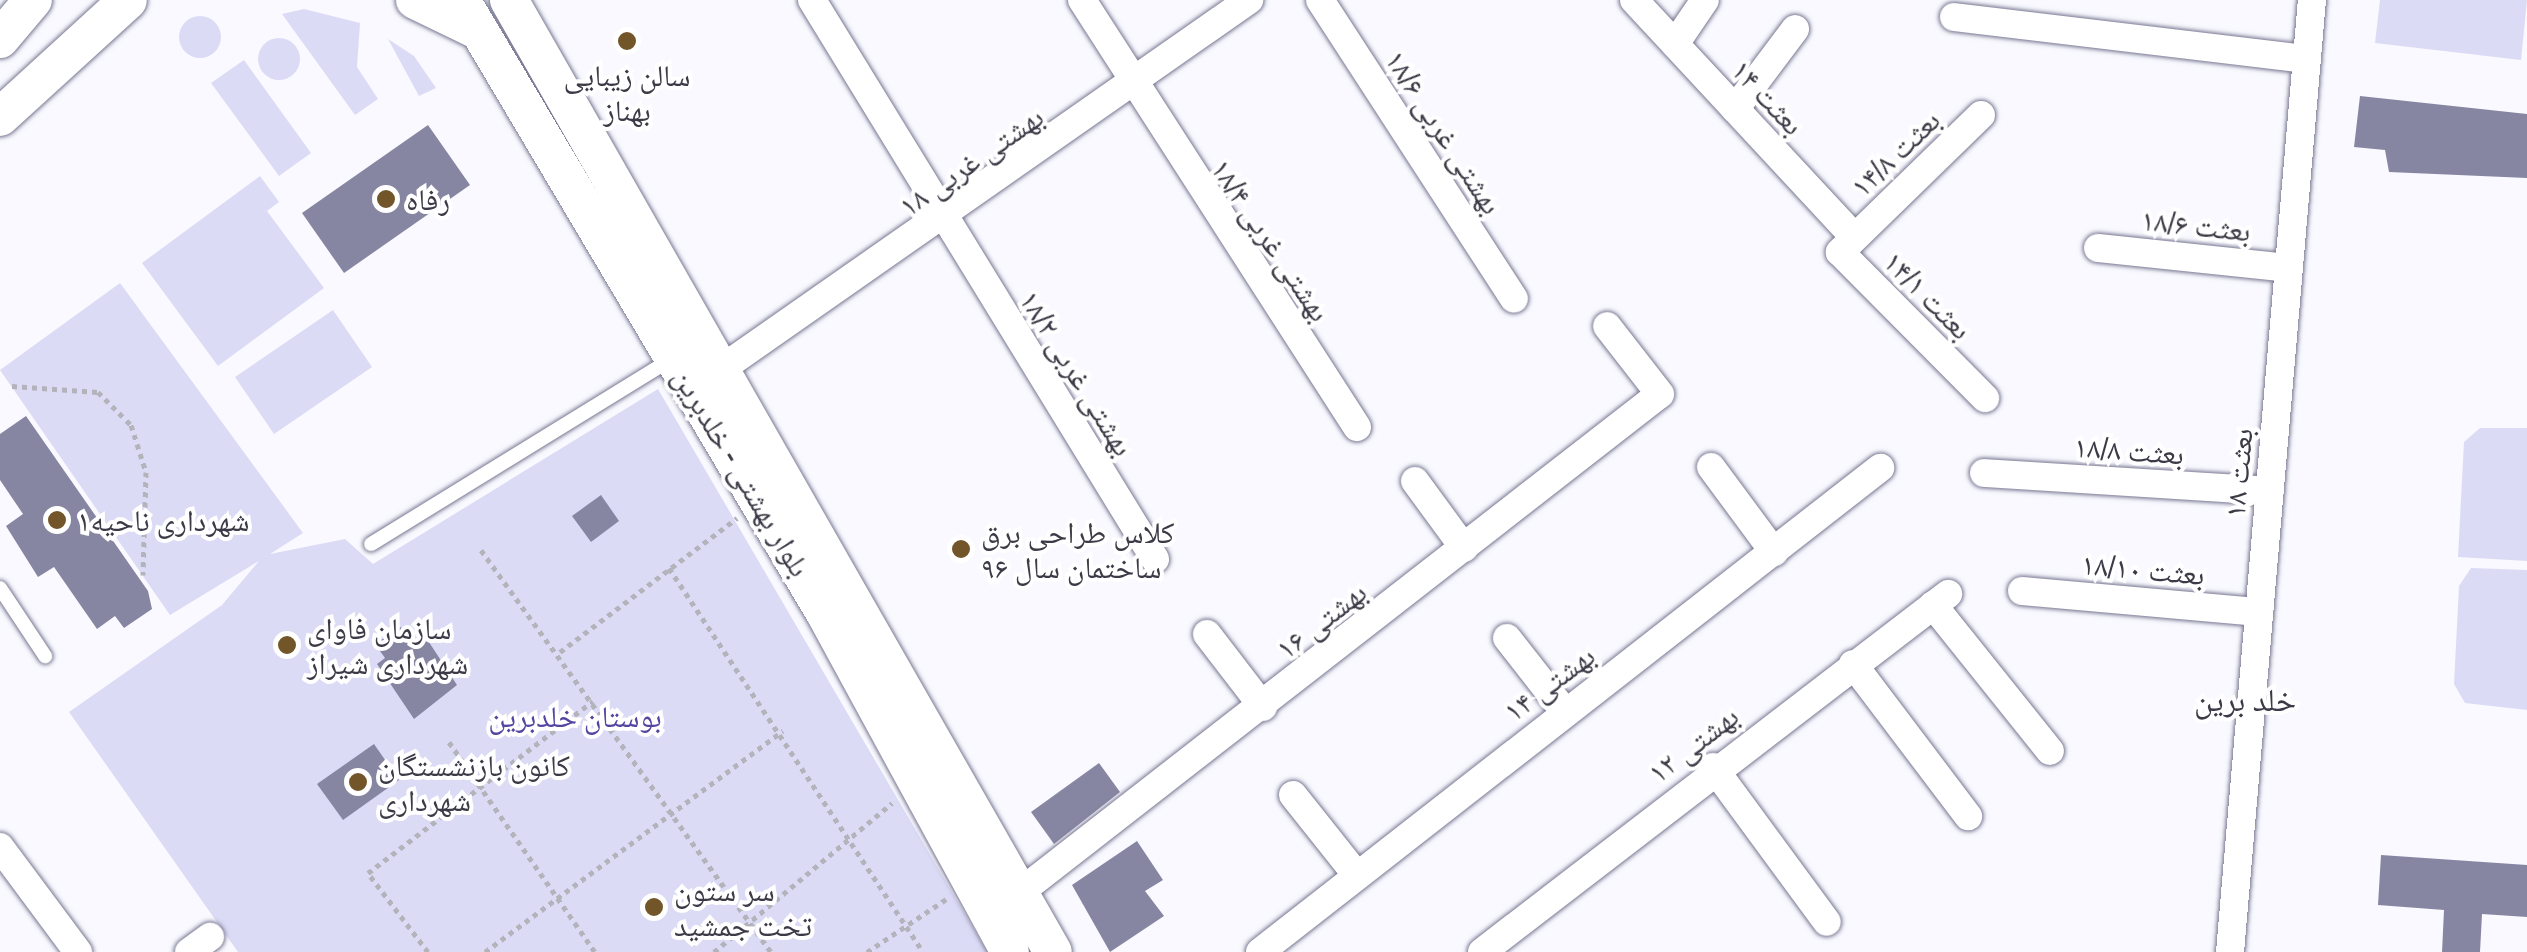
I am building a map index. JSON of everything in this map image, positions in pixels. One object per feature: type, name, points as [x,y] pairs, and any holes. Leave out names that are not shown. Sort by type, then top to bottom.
[{"type":"main road","points":[[0,117],[128,0]]},
{"type":"main road","points":[[415,0],[470,16]]},
{"type":"main road","name":"بلوار بهشتی - خلدبرین","points":[[509,0],[724,367],[1053,952]]},
{"type":"main road","points":[[0,39],[29,2]]},
{"type":"main road","name":"بلوار بهشتی - خلدبرین","points":[[470,16],[760,503],[1010,952]]},
{"type":"main road","points":[[526,106],[558,86]]},
{"type":"street","name":"بهشتی غربی ۱۸/۲","points":[[812,0],[1155,560]]},
{"type":"street","name":"بهشتی غربی ۱۸/۴","points":[[1082,0],[1131,89],[1357,427]]},
{"type":"street","name":"بهشتی غربی ۱۸/۶","points":[[1320,0],[1514,299]]},
{"type":"street","name":"بعثت ۱۴","points":[[1634,0],[1854,238]]},
{"type":"street","points":[[1675,44],[1705,0]]},
{"type":"street","name":"بعثت ۱۸","points":[[2230,952],[2312,0]]},
{"type":"street","name":"بهشتی غربی ۱۸","points":[[724,367],[1131,89],[1246,1]]},
{"type":"street","points":[[1954,17],[2306,60]]},
{"type":"street","points":[[1735,109],[1795,30]]},
{"type":"street","name":"۱۴/۸ بعثت","points":[[1854,238],[1981,115]]},
{"type":"street","name":"۱۴/۱ بعثت","points":[[1854,238],[1840,252],[1986,398]]},
{"type":"street","name":"۱۸/۶ بعثت","points":[[2098,248],[2288,268]]},
{"type":"street","name":"۱۶ بهشتی","points":[[1019,894],[1660,394],[1607,326]]},
{"type":"street","points":[[1711,468],[1774,552]]},
{"type":"street","name":"۱۴ بهشتی","points":[[1260,952],[1355,873],[1880,468]]},
{"type":"street","name":"۱۸/۸ بعثت","points":[[1984,473],[2269,491]]},
{"type":"street","points":[[1415,482],[1464,548]]},
{"type":"street","name":"۱۸/۱۰ بعثت","points":[[2022,591],[2259,612]]},
{"type":"street","name":"۱۲ بهشتی","points":[[1482,952],[1714,768],[1940,600],[2050,751]]},
{"type":"street","points":[[1207,634],[1263,707]]},
{"type":"street","points":[[1507,638],[1565,712]]},
{"type":"street","points":[[1853,664],[1968,816]]},
{"type":"street","points":[[1714,768],[1827,922]]},
{"type":"street","points":[[1293,794],[1355,873]]},
{"type":"street","points":[[0,847],[78,952]]},
{"type":"lane","points":[[371,544],[674,358]]},
{"type":"lane","points":[[0,588],[45,656]]},
{"type":"path","points":[[12,386],[98,392],[132,425],[146,472],[142,575]]},
{"type":"path","points":[[560,652],[760,503]]},
{"type":"path","points":[[481,550],[560,652],[772,952]]},
{"type":"path","points":[[669,568],[783,732],[923,952]]},
{"type":"path","points":[[428,952],[368,873],[593,701]]},
{"type":"path","points":[[485,952],[783,732]]},
{"type":"path","points":[[448,742],[595,952]]},
{"type":"path","points":[[714,952],[848,836],[918,784]]},
{"type":"path","points":[[868,952],[972,884]]},
{"type":"green space","points":[[2380,0],[2527,0],[2521,60],[2375,43]]},
{"type":"green space","points":[[304,9],[360,23],[357,67],[378,99],[355,115],[282,14]]},
{"type":"green space","points":[[200,16],[215,22],[221,37],[215,52],[200,58],[185,52],[179,37],[185,22]]},
{"type":"green space","points":[[279,38],[294,44],[300,59],[294,74],[279,80],[264,74],[258,59],[264,44]]},
{"type":"green space","points":[[388,39],[414,56],[436,88],[419,96]]},
{"type":"green space","points":[[244,60],[311,153],[279,176],[211,83]]},
{"type":"green space","points":[[260,176],[279,202],[267,211],[324,288],[218,366],[142,263]]},
{"type":"green space","name":"بوستان خلدبرین","points":[[120,283],[303,533],[270,554],[345,539],[373,564],[658,389],[987,952],[238,952],[69,712],[222,605],[259,561],[170,615],[0,370]]},
{"type":"green space","points":[[333,310],[372,367],[274,434],[235,377]]},
{"type":"green space","points":[[2480,428],[2527,428],[2527,561],[2458,557],[2464,442]]},
{"type":"green space","points":[[2471,568],[2527,570],[2527,710],[2465,703],[2454,684],[2459,586]]},
{"type":"building","points":[[2360,96],[2527,114],[2527,178],[2389,172],[2385,150],[2354,147]]},
{"type":"building","name":"رفاه","points":[[428,125],[470,185],[344,273],[302,213]]},
{"type":"building","name":"شهرداری ناحیه۱","points":[[26,416],[148,591],[152,609],[124,628],[115,616],[97,629],[54,567],[38,577],[6,526],[23,514],[0,480],[0,434]]},
{"type":"building","points":[[601,495],[619,521],[591,542],[572,516]]},
{"type":"building","points":[[401,627],[413,644],[425,636],[457,685],[414,719],[377,664],[385,658],[375,644]]},
{"type":"building","name":"کانون بازنشستگان شهرداری","points":[[374,744],[399,780],[343,820],[317,784]]},
{"type":"building","points":[[1099,763],[1120,792],[1054,844],[1031,812]]},
{"type":"building","points":[[1137,841],[1163,880],[1145,891],[1164,916],[1110,952],[1072,885]]},
{"type":"building","points":[[2381,855],[2527,865],[2527,917],[2482,914],[2480,952],[2442,952],[2444,910],[2378,905]]},
{"type":"place","name":"سالن زیبایی بهناز","points":[[627,41]]},
{"type":"place","name":"رفاه","points":[[386,199]]},
{"type":"place","name":"شهرداری ناحیه۱","points":[[57,520]]},
{"type":"place","name":"کلاس طراحی برق ساختمان سال ۹۶","points":[[961,549]]},
{"type":"place","name":"سازمان فاوای شهرداری شیراز","points":[[287,645]]},
{"type":"place","name":"کانون بازنشستگان شهرداری","points":[[358,782]]},
{"type":"place","name":"سر ستون تخت جمشید","points":[[654,907]]},
{"type":"district","name":"خلد برین","points":[[2245,700]]}]
